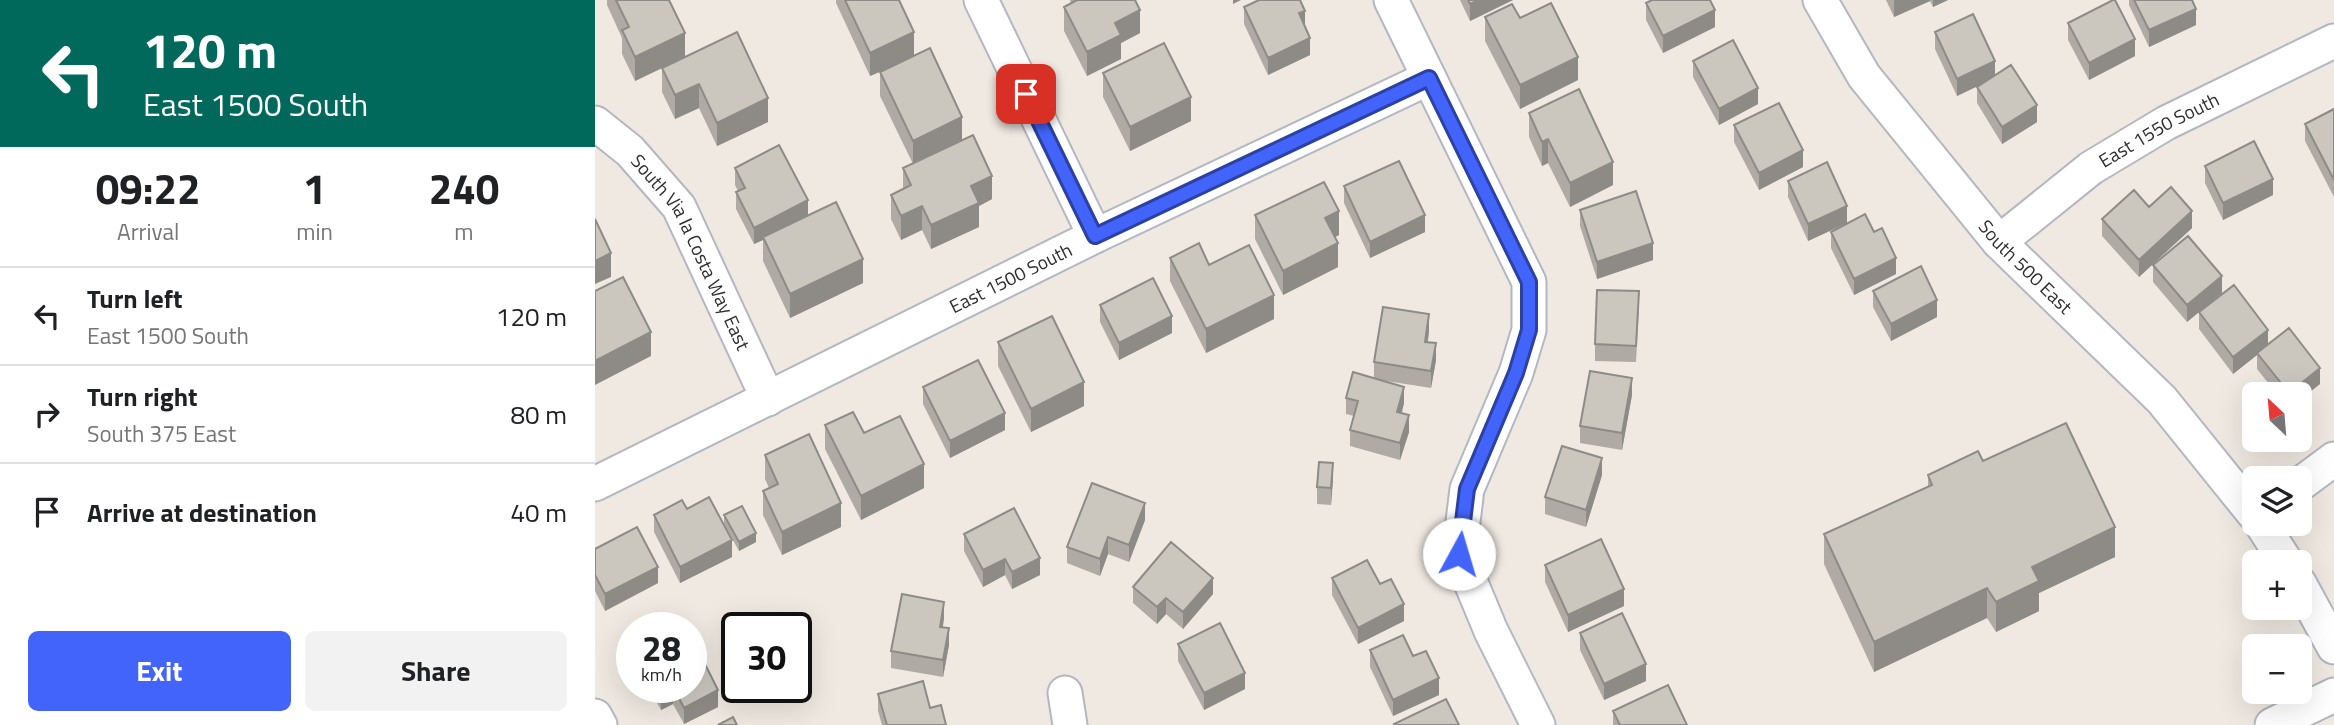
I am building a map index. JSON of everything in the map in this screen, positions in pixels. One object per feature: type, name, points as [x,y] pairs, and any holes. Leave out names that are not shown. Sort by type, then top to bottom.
[{"type":"street","points":[[981,0],[1095,236]]},
{"type":"street","points":[[1391,0],[1529,282],[1529,330],[1516,373],[1467,489],[1459,554],[1491,631],[1538,725]]},
{"type":"street","name":"South 500 East","points":[[1820,0],[1864,76],[1999,242],[2162,400],[2242,498]]},
{"type":"street","name":"East 1550 South","points":[[1999,242],[2091,168],[2155,129],[2334,41]]},
{"type":"street","name":"East 1500 South","points":[[595,484],[1095,236],[1429,78]]},
{"type":"street","name":"South Via la Costa Way East","points":[[595,123],[630,151],[679,207],[768,399]]},
{"type":"street","points":[[2312,475],[2334,459]]},
{"type":"street","points":[[2312,607],[2334,647]]},
{"type":"street","points":[[2272,725],[2334,695]]},
{"type":"street","points":[[595,716],[600,725]]},
{"type":"building","points":[[616,0],[669,0],[685,33],[635,57],[622,30],[629,27]]},
{"type":"building","points":[[845,0],[899,0],[914,32],[870,53]]},
{"type":"building","points":[[1077,0],[1135,0],[1140,10],[1115,23],[1121,35],[1087,52],[1064,7]]},
{"type":"building","points":[[1259,0],[1300,0],[1305,11],[1299,13],[1310,38],[1268,58],[1244,7]]},
{"type":"building","points":[[1652,0],[1710,0],[1715,10],[1663,36],[1646,3]]},
{"type":"building","points":[[2113,0],[2135,39],[2089,63],[2068,23]]},
{"type":"building","points":[[2134,0],[2192,0],[2196,9],[2149,30]]},
{"type":"building","points":[[1551,3],[1578,57],[1520,85],[1485,17],[1512,4],[1520,18]]},
{"type":"building","points":[[1973,14],[1995,61],[1957,79],[1935,32]]},
{"type":"building","points":[[737,32],[768,98],[717,123],[699,84],[675,95],[662,68]]},
{"type":"building","points":[[1733,40],[1758,88],[1719,109],[1693,61]]},
{"type":"building","points":[[1164,43],[1191,97],[1130,127],[1103,73]]},
{"type":"building","points":[[930,48],[962,117],[913,141],[880,72]]},
{"type":"building","points":[[2011,65],[2037,105],[2002,127],[1977,87]]},
{"type":"building","points":[[1579,89],[1613,162],[1570,183],[1548,139],[1542,142],[1529,113]]},
{"type":"building","points":[[1779,103],[1803,150],[1759,173],[1734,125]]},
{"type":"building","points":[[2334,109],[2334,180],[2305,124]]},
{"type":"building","points":[[973,135],[992,176],[971,186],[979,203],[931,225],[922,206],[901,216],[891,195],[911,185],[903,168]]},
{"type":"building","points":[[2254,141],[2273,179],[2223,203],[2205,166]]},
{"type":"building","points":[[779,145],[808,200],[754,228],[736,192],[745,188],[735,168]]},
{"type":"building","points":[[1399,161],[1425,215],[1370,242],[1344,186]]},
{"type":"building","points":[[1827,162],[1847,206],[1808,224],[1788,181]]},
{"type":"building","points":[[1324,182],[1339,211],[1325,218],[1338,243],[1283,271],[1255,215]]},
{"type":"building","points":[[2171,187],[2192,211],[2139,260],[2102,219],[2134,190],[2149,207]]},
{"type":"building","points":[[1636,191],[1653,243],[1597,262],[1580,210]]},
{"type":"building","points":[[836,202],[863,259],[790,294],[763,237]]},
{"type":"building","points":[[1865,214],[1874,232],[1882,228],[1896,258],[1854,279],[1831,232]]},
{"type":"building","points":[[595,219],[611,253],[595,261]]},
{"type":"building","points":[[2188,236],[2222,276],[2187,305],[2153,265]]},
{"type":"building","points":[[1199,243],[1209,265],[1249,245],[1274,295],[1206,329],[1170,258]]},
{"type":"building","points":[[1921,266],[1937,300],[1891,324],[1873,291]]},
{"type":"building","points":[[623,277],[651,332],[595,361],[595,291]]},
{"type":"building","points":[[1153,278],[1172,316],[1119,343],[1100,305]]},
{"type":"building","points":[[2234,285],[2268,330],[2233,357],[2199,312]]},
{"type":"building","points":[[1597,290],[1639,291],[1636,346],[1595,344]]},
{"type":"building","points":[[1383,307],[1429,314],[1425,342],[1436,343],[1431,371],[1374,362]]},
{"type":"building","points":[[1052,316],[1084,382],[1031,409],[998,342]]},
{"type":"building","points":[[2289,328],[2320,368],[2303,382],[2280,382],[2257,353]]},
{"type":"building","points":[[978,360],[1005,413],[950,441],[923,387]]},
{"type":"building","points":[[1590,371],[1632,378],[1622,433],[1580,426]]},
{"type":"building","points":[[1353,372],[1404,387],[1397,412],[1409,415],[1400,443],[1350,430],[1358,401],[1346,398]]},
{"type":"building","points":[[853,412],[864,433],[900,416],[924,464],[861,496],[825,425]]},
{"type":"building","points":[[2066,423],[2115,527],[2032,567],[2039,581],[1996,602],[1987,588],[1874,642],[1824,534],[1932,485],[1928,475],[1978,451],[1983,461]]},
{"type":"building","points":[[809,434],[841,503],[782,532],[763,491],[778,484],[765,455]]},
{"type":"building","points":[[1562,446],[1602,458],[1586,510],[1545,497]]},
{"type":"building","points":[[1319,462],[1333,463],[1331,488],[1317,487]]},
{"type":"building","points":[[1092,483],[1145,503],[1129,545],[1108,537],[1100,559],[1067,547]]},
{"type":"building","points":[[709,497],[732,540],[680,567],[654,515],[682,500],[687,509]]},
{"type":"building","points":[[742,506],[756,533],[739,542],[724,515]]},
{"type":"building","points":[[1014,508],[1040,558],[1012,572],[1005,559],[983,570],[964,534]]},
{"type":"building","points":[[637,527],[658,567],[605,594],[595,575],[595,549]]},
{"type":"building","points":[[1601,539],[1624,589],[1568,615],[1545,565]]},
{"type":"building","points":[[1171,542],[1213,578],[1183,612],[1166,598],[1157,607],[1133,587]]},
{"type":"building","points":[[1367,560],[1380,584],[1391,579],[1404,604],[1358,628],[1332,578]]},
{"type":"building","points":[[902,594],[944,602],[940,627],[949,628],[943,660],[891,651]]},
{"type":"building","points":[[1622,613],[1646,664],[1604,684],[1580,633]]},
{"type":"building","points":[[1220,623],[1245,673],[1204,693],[1178,644]]},
{"type":"building","points":[[1403,635],[1413,656],[1426,651],[1439,678],[1393,700],[1370,650]]},
{"type":"building","points":[[707,668],[718,690],[707,696]]},
{"type":"building","points":[[923,681],[930,708],[941,705],[946,725],[887,725],[878,694]]},
{"type":"building","points":[[1668,685],[1687,725],[1620,725],[1613,711]]},
{"type":"building","points":[[1446,699],[1459,725],[1394,724]]},
{"type":"building","points":[[733,717],[737,725],[718,725]]},
{"type":"route","points":[[1026,94],[1095,236],[1429,78],[1529,282],[1529,330],[1516,373],[1467,489],[1459,554]]}]
